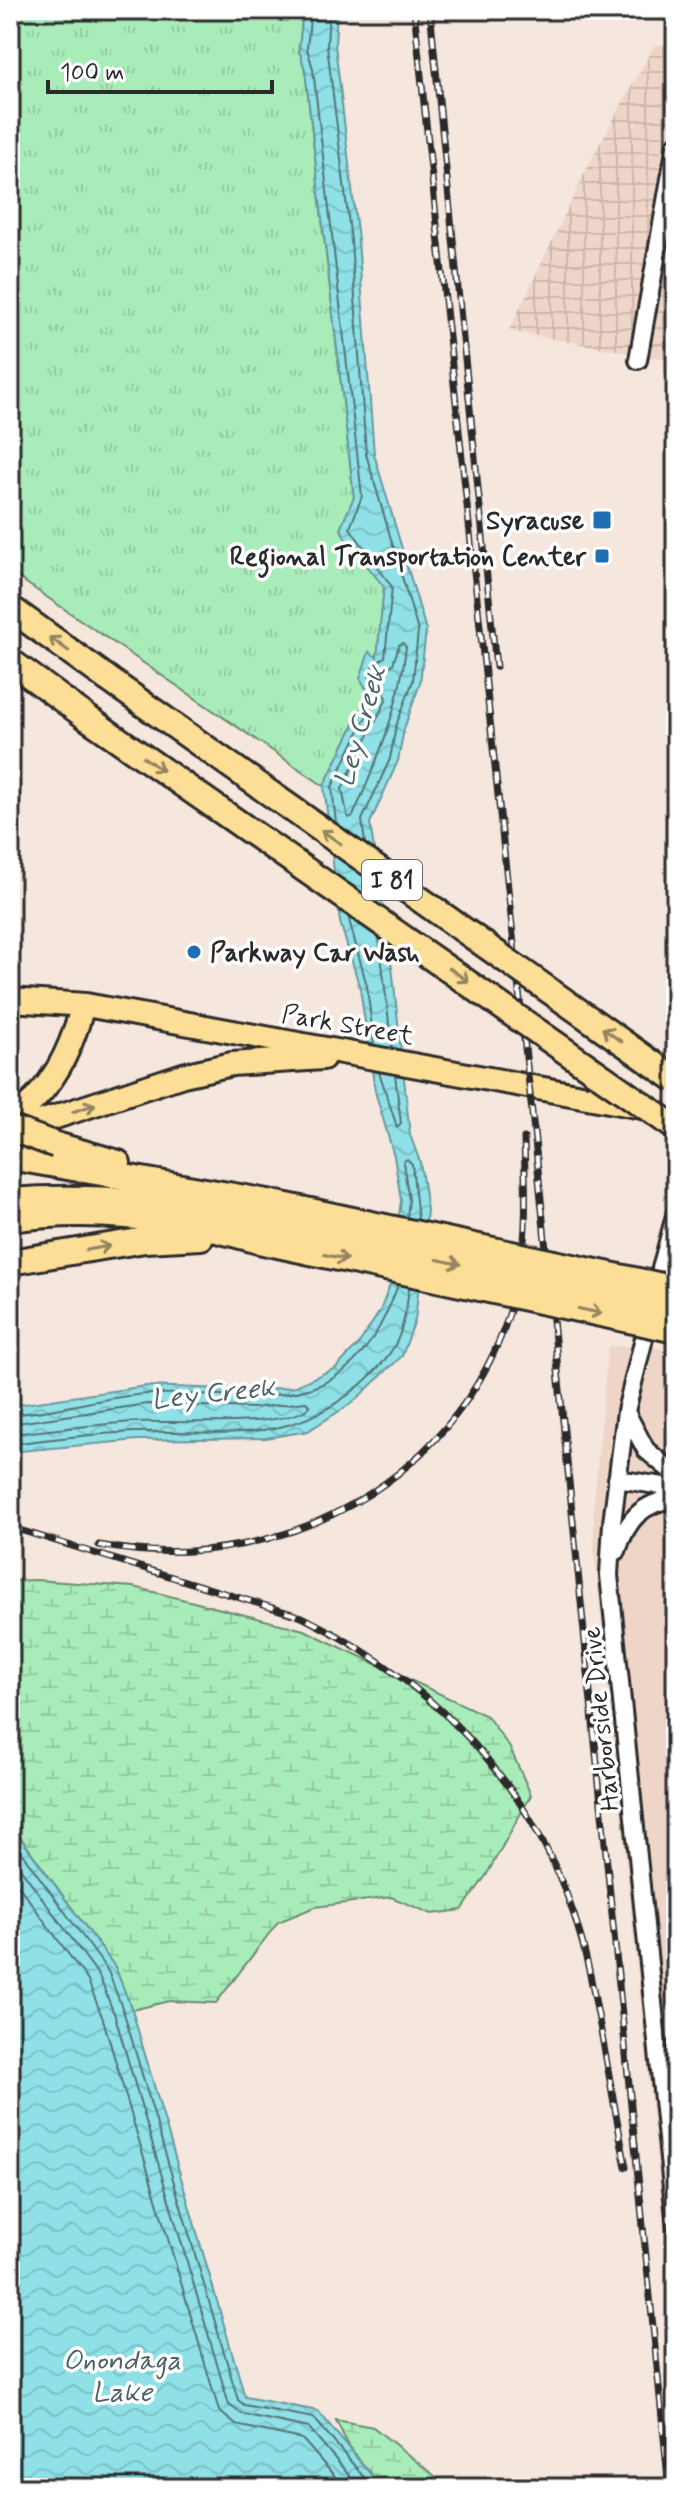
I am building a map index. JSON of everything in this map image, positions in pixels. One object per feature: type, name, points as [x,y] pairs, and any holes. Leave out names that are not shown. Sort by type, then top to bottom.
[{"type":"highway","name":"I 81","points":[[10,608],[676,1080]]},
{"type":"highway","name":"I 81","points":[[10,661],[676,1128]]},
{"type":"highway","points":[[10,1130],[57,1155],[213,1191],[264,1221],[676,1330]]},
{"type":"highway","points":[[10,1157],[57,1155]]},
{"type":"highway","points":[[10,1201],[61,1197],[157,1202],[676,1289]]},
{"type":"highway","points":[[10,1219],[102,1214],[146,1217],[216,1229],[264,1221],[676,1309]]},
{"type":"highway","points":[[15,1261],[187,1236],[264,1221]]},
{"type":"main road","points":[[10,1000],[83,1005],[70,1048],[56,1075],[25,1110],[10,1120]]},
{"type":"main road","name":"Park Street","points":[[83,1005],[676,1114]]},
{"type":"main road","points":[[10,1130],[183,1075],[221,1066],[360,1055]]},
{"type":"street","points":[[638,360],[676,145]]},
{"type":"street","name":"Park Street","points":[[10,989],[83,1005]]},
{"type":"street","name":"Harborside Drive","points":[[676,1212],[626,1411],[609,1575],[676,2226]]},
{"type":"street","points":[[626,1411],[646,1450],[676,1475]]},
{"type":"street","points":[[617,1479],[676,1488]]},
{"type":"street","points":[[609,1575],[623,1532],[637,1512],[657,1501],[676,1498]]},
{"type":"shaded area","points":[[676,43],[676,361],[509,331],[591,160],[654,46]]},
{"type":"shaded area","points":[[608,1346],[653,1347],[676,1353],[676,2344],[594,1551],[594,1505]]},
{"type":"green space","points":[[10,10],[303,10],[299,49],[305,70],[354,498],[341,527],[384,587],[377,658],[369,652],[369,694],[324,786],[10,572]]},
{"type":"green space","points":[[10,1581],[134,1587],[304,1630],[487,1716],[510,1748],[531,1795],[487,1874],[462,1910],[432,1914],[391,1897],[315,1907],[278,1922],[216,2003],[169,2001],[132,2010],[115,1967],[10,1823]]},
{"type":"green space","points":[[336,2420],[373,2427],[450,2488],[382,2488],[349,2447]]},
{"type":"water","name":"Ley Creek","points":[[303,10],[337,10],[335,45],[358,240],[374,454],[426,630],[420,683],[404,729],[398,761],[370,823],[393,975],[410,1135],[420,1162],[427,1210],[415,1320],[402,1356],[352,1403],[308,1431],[266,1438],[137,1440],[10,1452],[10,1406],[146,1386],[253,1390],[293,1387],[336,1368],[358,1345],[380,1311],[391,1282],[401,1200],[394,1156],[375,1091],[360,988],[340,922],[324,786],[369,694],[360,678],[369,652],[377,657],[384,587],[345,538],[341,527],[354,497],[305,70],[299,49]]},
{"type":"water","name":"Onondaga Lake","points":[[10,1824],[115,1967],[132,2010],[245,2397],[318,2411],[382,2488],[10,2488]]},
{"type":"railway","points":[[414,10],[538,1169],[669,2488]]},
{"type":"railway","points":[[430,10],[496,667]]},
{"type":"railway","points":[[99,1545],[171,1552],[241,1545],[308,1525],[369,1494],[423,1452],[467,1399],[501,1337],[521,1266],[525,1234],[524,1138]]},
{"type":"railway","points":[[10,1527],[302,1617],[355,1646],[404,1680],[448,1717],[488,1759],[522,1806],[550,1856],[573,1911],[589,1970],[626,2167]]},
{"type":"place","name":"Syracuse","points":[[602,520]]},
{"type":"place","name":"Regional Transportation Center","points":[[602,556]]},
{"type":"place","name":"Parkway Car Wash","points":[[194,952]]}]
